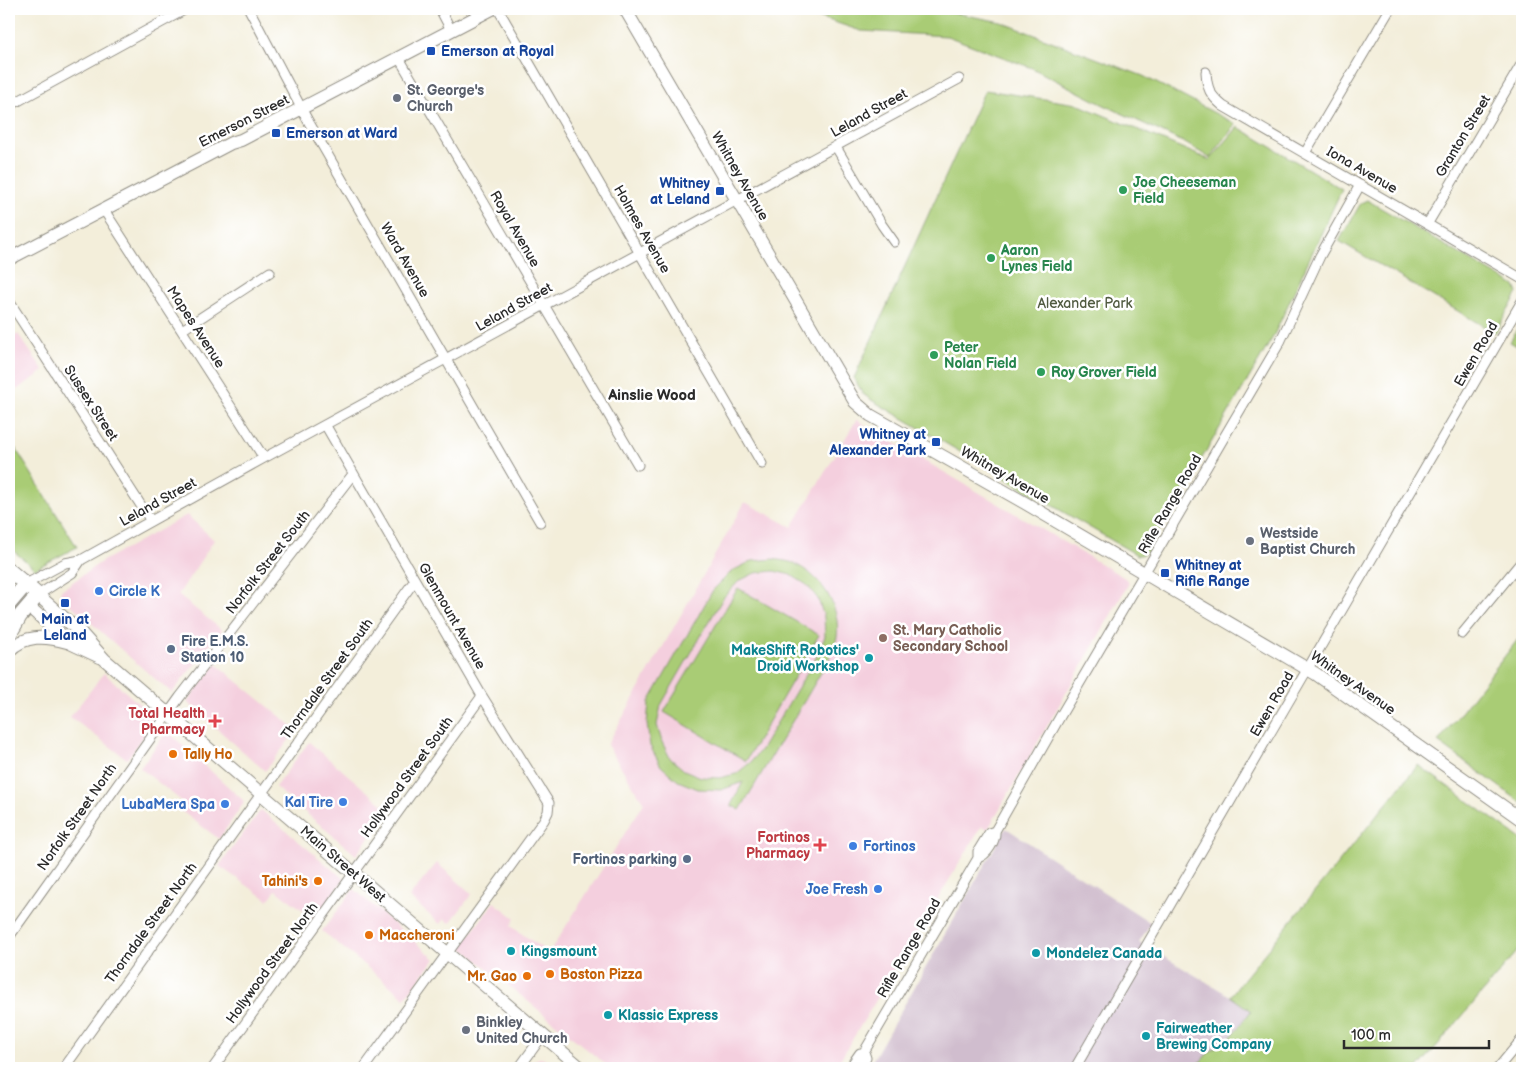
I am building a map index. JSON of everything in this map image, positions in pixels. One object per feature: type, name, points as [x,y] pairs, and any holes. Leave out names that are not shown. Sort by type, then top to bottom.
[{"type":"main road","name":"Main Street West","points":[[9,570],[38,595]]},
{"type":"main road","points":[[11,597],[26,584]]},
{"type":"main road","points":[[9,635],[28,606],[38,595]]},
{"type":"main road","name":"Main Street West","points":[[11,597],[28,606]]},
{"type":"street","points":[[9,106],[186,9]]},
{"type":"street","name":"Ward Avenue","points":[[249,9],[302,108],[540,522]]},
{"type":"street","points":[[440,9],[451,30]]},
{"type":"street","name":"Emerson Street","points":[[9,259],[492,9]]},
{"type":"street","name":"Holmes Avenue","points":[[498,9],[762,464]]},
{"type":"street","name":"Whitney Avenue","points":[[625,9],[855,402],[870,415],[1308,669],[1522,820]]},
{"type":"street","points":[[1305,153],[1390,9]]},
{"type":"street","name":"Royal Avenue","points":[[399,58],[638,465]]},
{"type":"street","name":"Granton Street","points":[[1428,223],[1522,63]]},
{"type":"street","name":"Iona Avenue","points":[[1206,72],[1211,96],[1223,106],[1428,223],[1522,280]]},
{"type":"street","name":"Leland Street","points":[[26,584],[65,563],[81,560],[264,458],[326,426],[960,79]]},
{"type":"street","points":[[836,147],[894,242]]},
{"type":"street","name":"Rifle Range Road","points":[[854,1068],[853,1063],[860,1053],[864,1052],[978,858],[978,852],[985,839],[989,833],[994,831],[1280,342],[1320,256],[1360,185]]},
{"type":"street","name":"Mapes Avenue","points":[[104,210],[264,458]]},
{"type":"street","points":[[182,330],[270,272]]},
{"type":"street","name":"Sussex Street","points":[[9,301],[151,521]]},
{"type":"street","name":"Ewen Road","points":[[1075,1068],[1522,302]]},
{"type":"street","name":"Glenmount Avenue","points":[[326,426],[482,696],[549,803],[548,812],[544,820],[447,953]]},
{"type":"street","name":"Norfolk Street South","points":[[168,714],[353,474]]},
{"type":"street","name":"Leland Street","points":[[38,595],[72,573],[81,560]]},
{"type":"street","points":[[1462,634],[1522,562]]},
{"type":"street","name":"Thorndale Street South","points":[[261,794],[415,580]]},
{"type":"street","name":"Main Street West","points":[[38,595],[80,632],[104,659],[581,1068]]},
{"type":"street","name":"Main Street West","points":[[28,606],[70,644],[104,659]]},
{"type":"street","points":[[9,651],[20,642],[31,639],[47,638],[70,644]]},
{"type":"street","name":"Hollywood Street South","points":[[354,874],[482,696]]},
{"type":"street","name":"Norfolk Street North","points":[[9,937],[168,714]]},
{"type":"street","name":"Thorndale Street North","points":[[64,1068],[261,794]]},
{"type":"street","name":"Hollywood Street North","points":[[213,1068],[354,874]]},
{"type":"street","points":[[364,1068],[447,953]]},
{"type":"street","points":[[519,1068],[542,1036]]},
{"type":"street","points":[[1498,1068],[1522,1039]]},
{"type":"shaded area","points":[[18,334],[44,371],[9,395],[9,340]]},
{"type":"shaded area","points":[[857,419],[867,427],[1125,578],[1129,583],[988,829],[982,826],[835,1068],[610,1068],[461,947],[494,902],[515,918],[511,926],[549,953],[644,803],[607,745],[745,502],[792,527]]},
{"type":"shaded area","points":[[187,515],[214,540],[178,595],[222,630],[172,693],[61,596],[60,591],[101,562]]},
{"type":"shaded area","points":[[216,664],[297,730],[265,771],[187,702]]},
{"type":"shaded area","points":[[104,673],[156,719],[127,759],[70,717]]},
{"type":"shaded area","points":[[167,731],[244,801],[219,839],[180,810],[184,803],[140,768]]},
{"type":"shaded area","points":[[309,742],[389,810],[356,855],[275,787]]},
{"type":"shaded area","points":[[261,810],[344,879],[315,919],[276,890],[268,900],[219,866]]},
{"type":"shaded area","points":[[1006,828],[1151,923],[1139,942],[1230,996],[1251,1011],[1231,1037],[1209,1052],[1195,1068],[868,1068]]},
{"type":"shaded area","points":[[437,863],[472,894],[450,923],[445,919],[440,924],[409,897]]},
{"type":"shaded area","points":[[354,889],[435,959],[405,998],[322,931]]},
{"type":"shaded area","points":[[540,1058],[555,1068],[529,1068],[535,1060]]},
{"type":"green space","points":[[795,9],[935,9],[1001,22],[1143,76],[1236,124],[1210,158],[1185,143],[1102,104],[1032,68],[947,36],[861,31]]},
{"type":"green space","name":"Alexander Park","points":[[985,90],[1077,104],[1210,160],[1238,127],[1342,189],[1273,337],[1147,552],[1141,555],[1137,555],[873,401],[863,394],[854,378]]},
{"type":"green space","points":[[1367,200],[1515,286],[1518,293],[1495,333],[1339,241],[1361,203]]},
{"type":"green space","points":[[1522,321],[1522,349],[1510,342]]},
{"type":"green space","points":[[11,441],[77,547],[35,569],[9,547],[9,443]]},
{"type":"green space","points":[[774,559],[789,562],[815,578],[833,605],[836,615],[837,637],[829,659],[740,810],[731,805],[743,782],[721,790],[698,789],[678,781],[661,766],[650,746],[647,724],[649,702],[713,590],[732,571],[752,561]],"holes":[[[774,571],[791,575],[807,585],[818,599],[824,617],[825,636],[818,654],[762,748],[751,762],[736,774],[719,778],[701,777],[684,770],[670,758],[662,742],[657,725],[661,705],[723,598],[739,581],[755,573]]]},
{"type":"green space","points":[[738,588],[819,635],[746,761],[664,712]]},
{"type":"green space","points":[[1522,634],[1522,803],[1438,742]]},
{"type":"green space","points":[[1418,765],[1522,840],[1522,946],[1418,1068],[1195,1068],[1209,1052],[1231,1037],[1251,1011],[1230,996]]},
{"type":"place","name":"Emerson at Royal","points":[[431,51]]},
{"type":"place","name":"St. George's Church","points":[[397,98]]},
{"type":"place","name":"Emerson at Ward","points":[[276,133]]},
{"type":"place","name":"Joe Cheeseman Field","points":[[1123,190]]},
{"type":"place","name":"Whitney at Leland","points":[[720,191]]},
{"type":"place","name":"Aaron Lynes Field","points":[[991,258]]},
{"type":"place","name":"Peter Nolan Field","points":[[934,355]]},
{"type":"place","name":"Roy Grover Field","points":[[1041,372]]},
{"type":"place","name":"Whitney at Alexander Park","points":[[936,442]]},
{"type":"place","name":"Westside Baptist Church","points":[[1250,541]]},
{"type":"place","name":"Whitney at Rifle Range","points":[[1165,573]]},
{"type":"place","name":"Circle K","points":[[99,591]]},
{"type":"place","name":"Main at Leland","points":[[65,603]]},
{"type":"place","name":"St. Mary Catholic Secondary School","points":[[883,638]]},
{"type":"place","name":"Fire E.M.S. Station 10","points":[[171,649]]},
{"type":"place","name":"MakeShift Robotics' Droid Workshop","points":[[869,658]]},
{"type":"place","name":"Total Health Pharmacy","points":[[215,721]]},
{"type":"place","name":"Tally Ho","points":[[173,754]]},
{"type":"place","name":"Kal Tire","points":[[343,802]]},
{"type":"place","name":"LubaMera Spa","points":[[225,804]]},
{"type":"place","name":"Fortinos Pharmacy","points":[[820,845]]},
{"type":"place","name":"Fortinos","points":[[853,846]]},
{"type":"place","name":"Fortinos parking","points":[[687,859]]},
{"type":"place","name":"Tahini's","points":[[318,881]]},
{"type":"place","name":"Joe Fresh","points":[[878,889]]},
{"type":"place","name":"Maccheroni","points":[[369,935]]},
{"type":"place","name":"Kingsmount","points":[[511,951]]},
{"type":"place","name":"Mondelez Canada","points":[[1036,953]]},
{"type":"place","name":"Boston Pizza","points":[[550,974]]},
{"type":"place","name":"Mr. Gao","points":[[527,976]]},
{"type":"place","name":"Klassic Express","points":[[608,1015]]},
{"type":"place","name":"Binkley United Church","points":[[466,1030]]},
{"type":"place","name":"Fairweather Brewing Company","points":[[1146,1036]]},
{"type":"district","name":"Ainslie Wood","points":[[652,395]]}]
